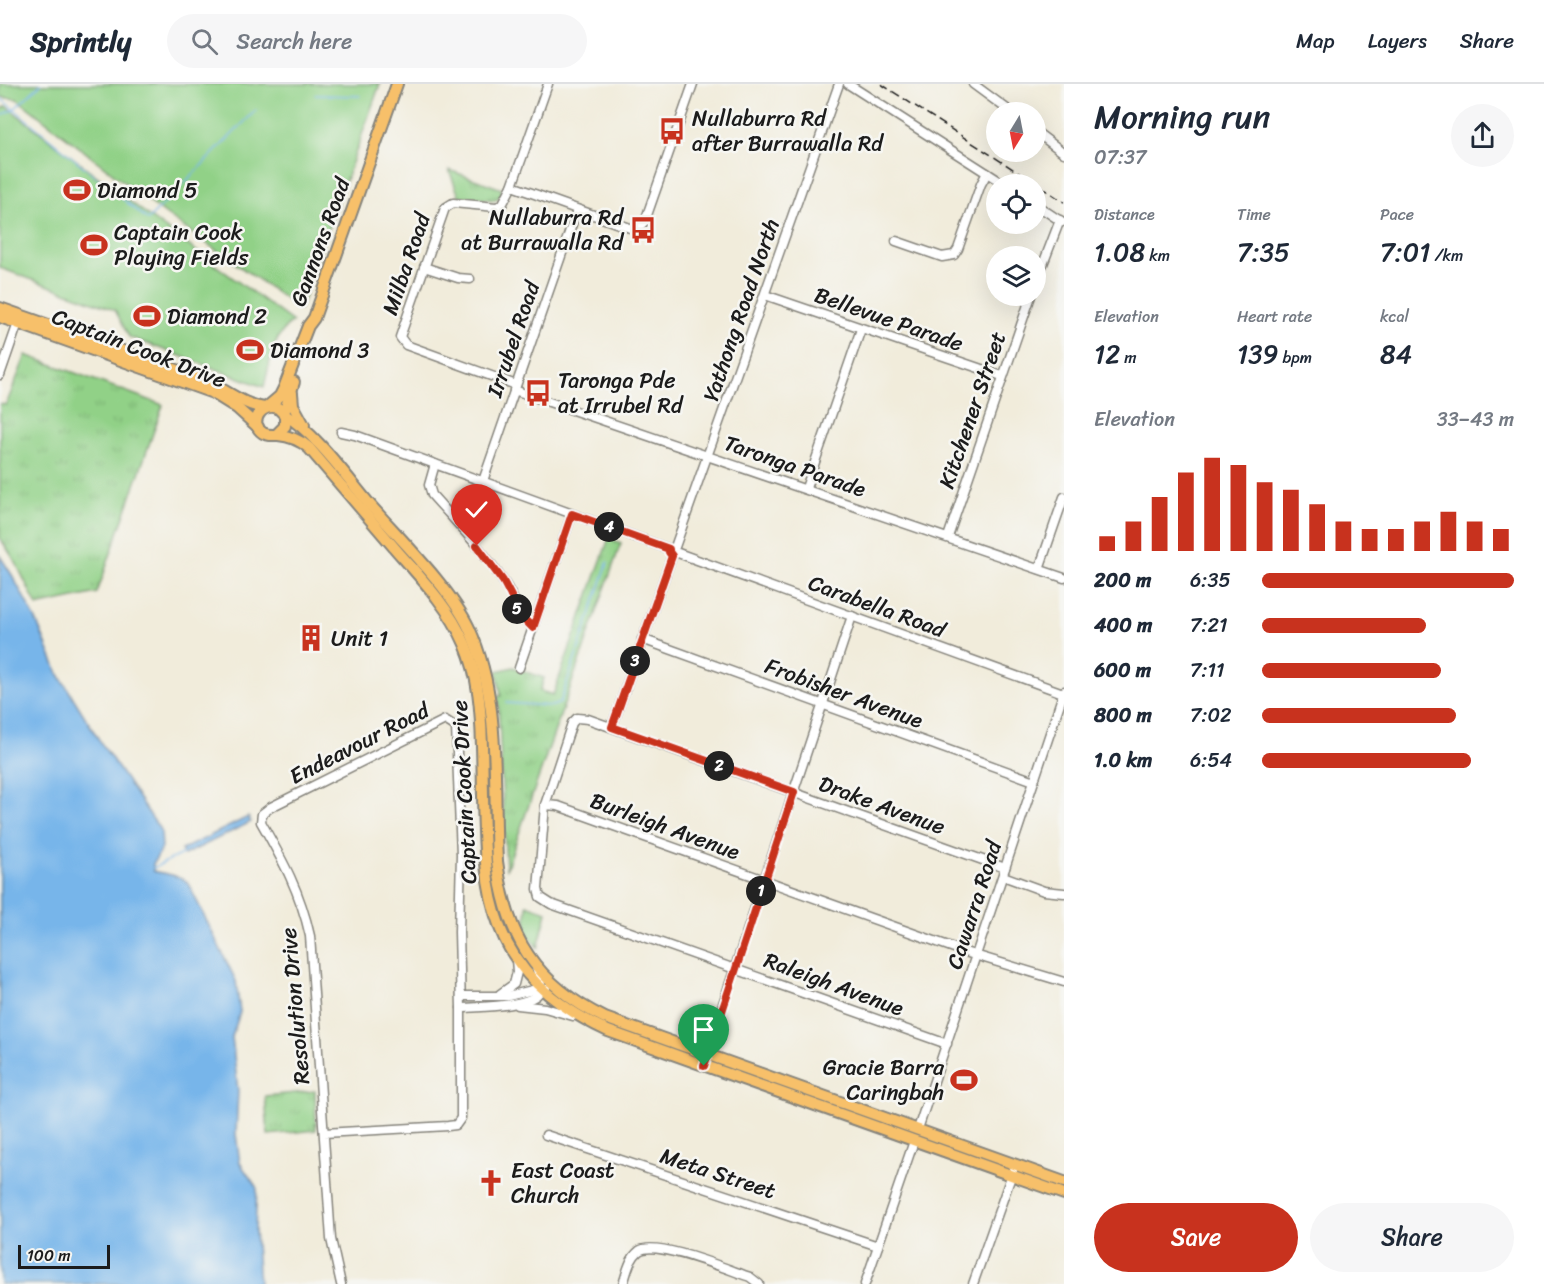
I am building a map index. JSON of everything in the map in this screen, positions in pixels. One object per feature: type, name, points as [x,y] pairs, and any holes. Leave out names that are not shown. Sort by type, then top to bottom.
[{"type":"main road","name":"Gannons Road","points":[[266,407],[280,396],[308,326],[314,318],[397,84]]},
{"type":"main road","name":"Captain Cook Drive","points":[[0,308],[207,381],[223,388],[244,403],[266,407]]},
{"type":"main road","name":"Captain Cook Drive","points":[[0,317],[213,393],[237,408],[258,427]]},
{"type":"main road","points":[[285,414],[275,406],[266,407],[258,416],[258,427],[266,434],[276,435],[285,426],[285,414],[293,383],[313,328],[314,318]]},
{"type":"main road","points":[[293,383],[293,405],[316,442]]},
{"type":"main road","name":"Captain Cook Drive","points":[[285,414],[316,442],[440,585],[468,626],[486,678],[491,707],[497,861],[505,907],[523,949],[534,964],[585,1015]]},
{"type":"main road","name":"Captain Cook Drive","points":[[276,435],[293,438],[309,448],[435,595],[464,642],[475,674],[481,711],[484,849],[489,893],[500,927],[516,959],[541,988],[556,1001],[585,1015],[605,1018],[705,1061],[914,1141],[1064,1182]]},
{"type":"main road","name":"Captain Cook Drive","points":[[705,1061],[918,1129],[1064,1194]]},
{"type":"main road","points":[[914,1141],[918,1129]]},
{"type":"street","points":[[548,84],[512,186],[630,228],[638,228],[645,221],[693,84]]},
{"type":"street","name":"Yathong Road North","points":[[612,727],[839,84]]},
{"type":"street","points":[[848,84],[987,173],[954,255],[948,258],[942,257],[896,242]]},
{"type":"street","points":[[974,84],[998,102]]},
{"type":"street","points":[[1046,139],[1064,153]]},
{"type":"street","name":"Milba Road","points":[[512,186],[502,204],[496,207],[453,203],[447,206],[401,334],[403,344],[515,387]]},
{"type":"street","name":"Irrubel Road","points":[[483,481],[577,210]]},
{"type":"street","points":[[1046,211],[1062,221],[1046,259]]},
{"type":"street","points":[[424,267],[458,278],[470,279]]},
{"type":"street","name":"Bellevue Parade","points":[[765,295],[1002,376]]},
{"type":"street","name":"Kitchener Street","points":[[948,537],[1027,306]]},
{"type":"street","points":[[0,375],[18,323]]},
{"type":"street","points":[[806,489],[861,329]]},
{"type":"street","name":"Taronga Parade","points":[[515,387],[1064,578]]},
{"type":"street","name":"Carabella Road","points":[[341,432],[483,481],[1064,692]]},
{"type":"street","points":[[435,464],[429,485],[432,495],[480,550],[503,581],[520,614],[533,628]]},
{"type":"street","points":[[1039,569],[1064,497]]},
{"type":"street","points":[[519,668],[572,514]]},
{"type":"street","points":[[705,1061],[852,616]]},
{"type":"street","name":"Frobisher Avenue","points":[[642,639],[1034,781]]},
{"type":"street","name":"Cawarra Road","points":[[918,1129],[1064,692]]},
{"type":"street","name":"Drake Avenue","points":[[545,805],[572,723],[576,718],[588,719],[794,792],[1004,872],[1044,891],[1064,893]]},
{"type":"street","name":"Endeavour Road","points":[[262,814],[271,807],[445,720],[452,722],[456,727],[459,751],[461,855],[459,932],[461,1118],[456,1125],[324,1132]]},
{"type":"street","name":"Burleigh Avenue","points":[[545,805],[558,806],[976,955],[1064,982]]},
{"type":"street","name":"Raleigh Avenue","points":[[545,805],[538,889],[540,897],[551,904],[946,1044]]},
{"type":"street","name":"Resolution Drive","points":[[262,814],[261,822],[292,878],[304,907],[310,936],[331,1239],[341,1284]]},
{"type":"street","points":[[494,997],[505,992],[514,984],[517,972],[516,959]]},
{"type":"street","points":[[461,1008],[509,1004],[531,999],[539,993],[541,988],[534,964]]},
{"type":"street","points":[[461,996],[508,996],[541,988]]},
{"type":"street","points":[[509,1004],[585,1015]]},
{"type":"street","name":"Meta Street","points":[[546,1135],[878,1246]]},
{"type":"street","points":[[866,1284],[914,1141]]},
{"type":"street","points":[[973,1284],[1014,1170]]},
{"type":"street","points":[[623,1284],[631,1261],[640,1250],[653,1247],[668,1249],[750,1277],[759,1284]]},
{"type":"green space","points":[[0,84],[380,84],[300,309],[165,214],[17,99],[0,97]]},
{"type":"green space","name":"Captain Cook Playing Fields","points":[[6,106],[158,223],[293,322],[280,334],[276,342],[264,387],[129,337],[115,310],[0,268],[0,110]]},
{"type":"green space","points":[[449,170],[502,189],[500,197],[494,200],[459,196]]},
{"type":"green space","points":[[26,355],[163,405],[97,593],[37,606],[15,561],[0,538],[0,404],[6,405]]},
{"type":"green space","points":[[609,538],[621,543],[506,870],[498,696],[501,696],[497,671],[513,667],[544,678],[540,691],[553,695]]},
{"type":"green space","points":[[527,905],[547,912],[538,948],[525,931]]},
{"type":"green space","points":[[315,1091],[316,1130],[268,1135],[265,1096]]},
{"type":"water","points":[[0,556],[36,620],[58,673],[101,743],[161,831],[162,848],[153,864],[153,871],[177,876],[191,887],[236,981],[240,1012],[232,1037],[238,1091],[236,1134],[240,1163],[257,1188],[255,1231],[259,1284],[0,1284]]},
{"type":"water","points":[[248,817],[251,822],[184,855],[181,850]]},
{"type":"waterway","points":[[41,84],[14,109],[148,220],[256,110]]},
{"type":"waterway","points":[[315,95],[360,96]]},
{"type":"waterway","points":[[0,98],[14,109],[0,116]]},
{"type":"waterway","points":[[506,703],[552,706],[560,703],[608,562]]},
{"type":"waterway","points":[[153,868],[184,853]]},
{"type":"railway","points":[[881,84],[1064,202]]},
{"type":"place","name":"Nullaburra Rd after Burrawalla Rd","points":[[672,131]]},
{"type":"place","name":"Diamond 5","points":[[77,190]]},
{"type":"place","name":"Nullaburra Rd at Burrawalla Rd","points":[[643,230]]},
{"type":"place","name":"Captain Cook Playing Fields","points":[[94,245]]},
{"type":"place","name":"Diamond 2","points":[[147,316]]},
{"type":"place","name":"Diamond 3","points":[[250,350]]},
{"type":"place","name":"Taronga Pde at Irrubel Rd","points":[[538,393]]},
{"type":"place","name":"Unit 1","points":[[311,638]]},
{"type":"place","name":"Gracie Barra Caringbah","points":[[964,1080]]},
{"type":"place","name":"East Coast Church","points":[[491,1183]]},
{"type":"route","points":[[477,546],[503,581],[522,617],[533,628],[572,514],[669,549],[672,556],[612,727],[794,792],[704,1066]]}]
